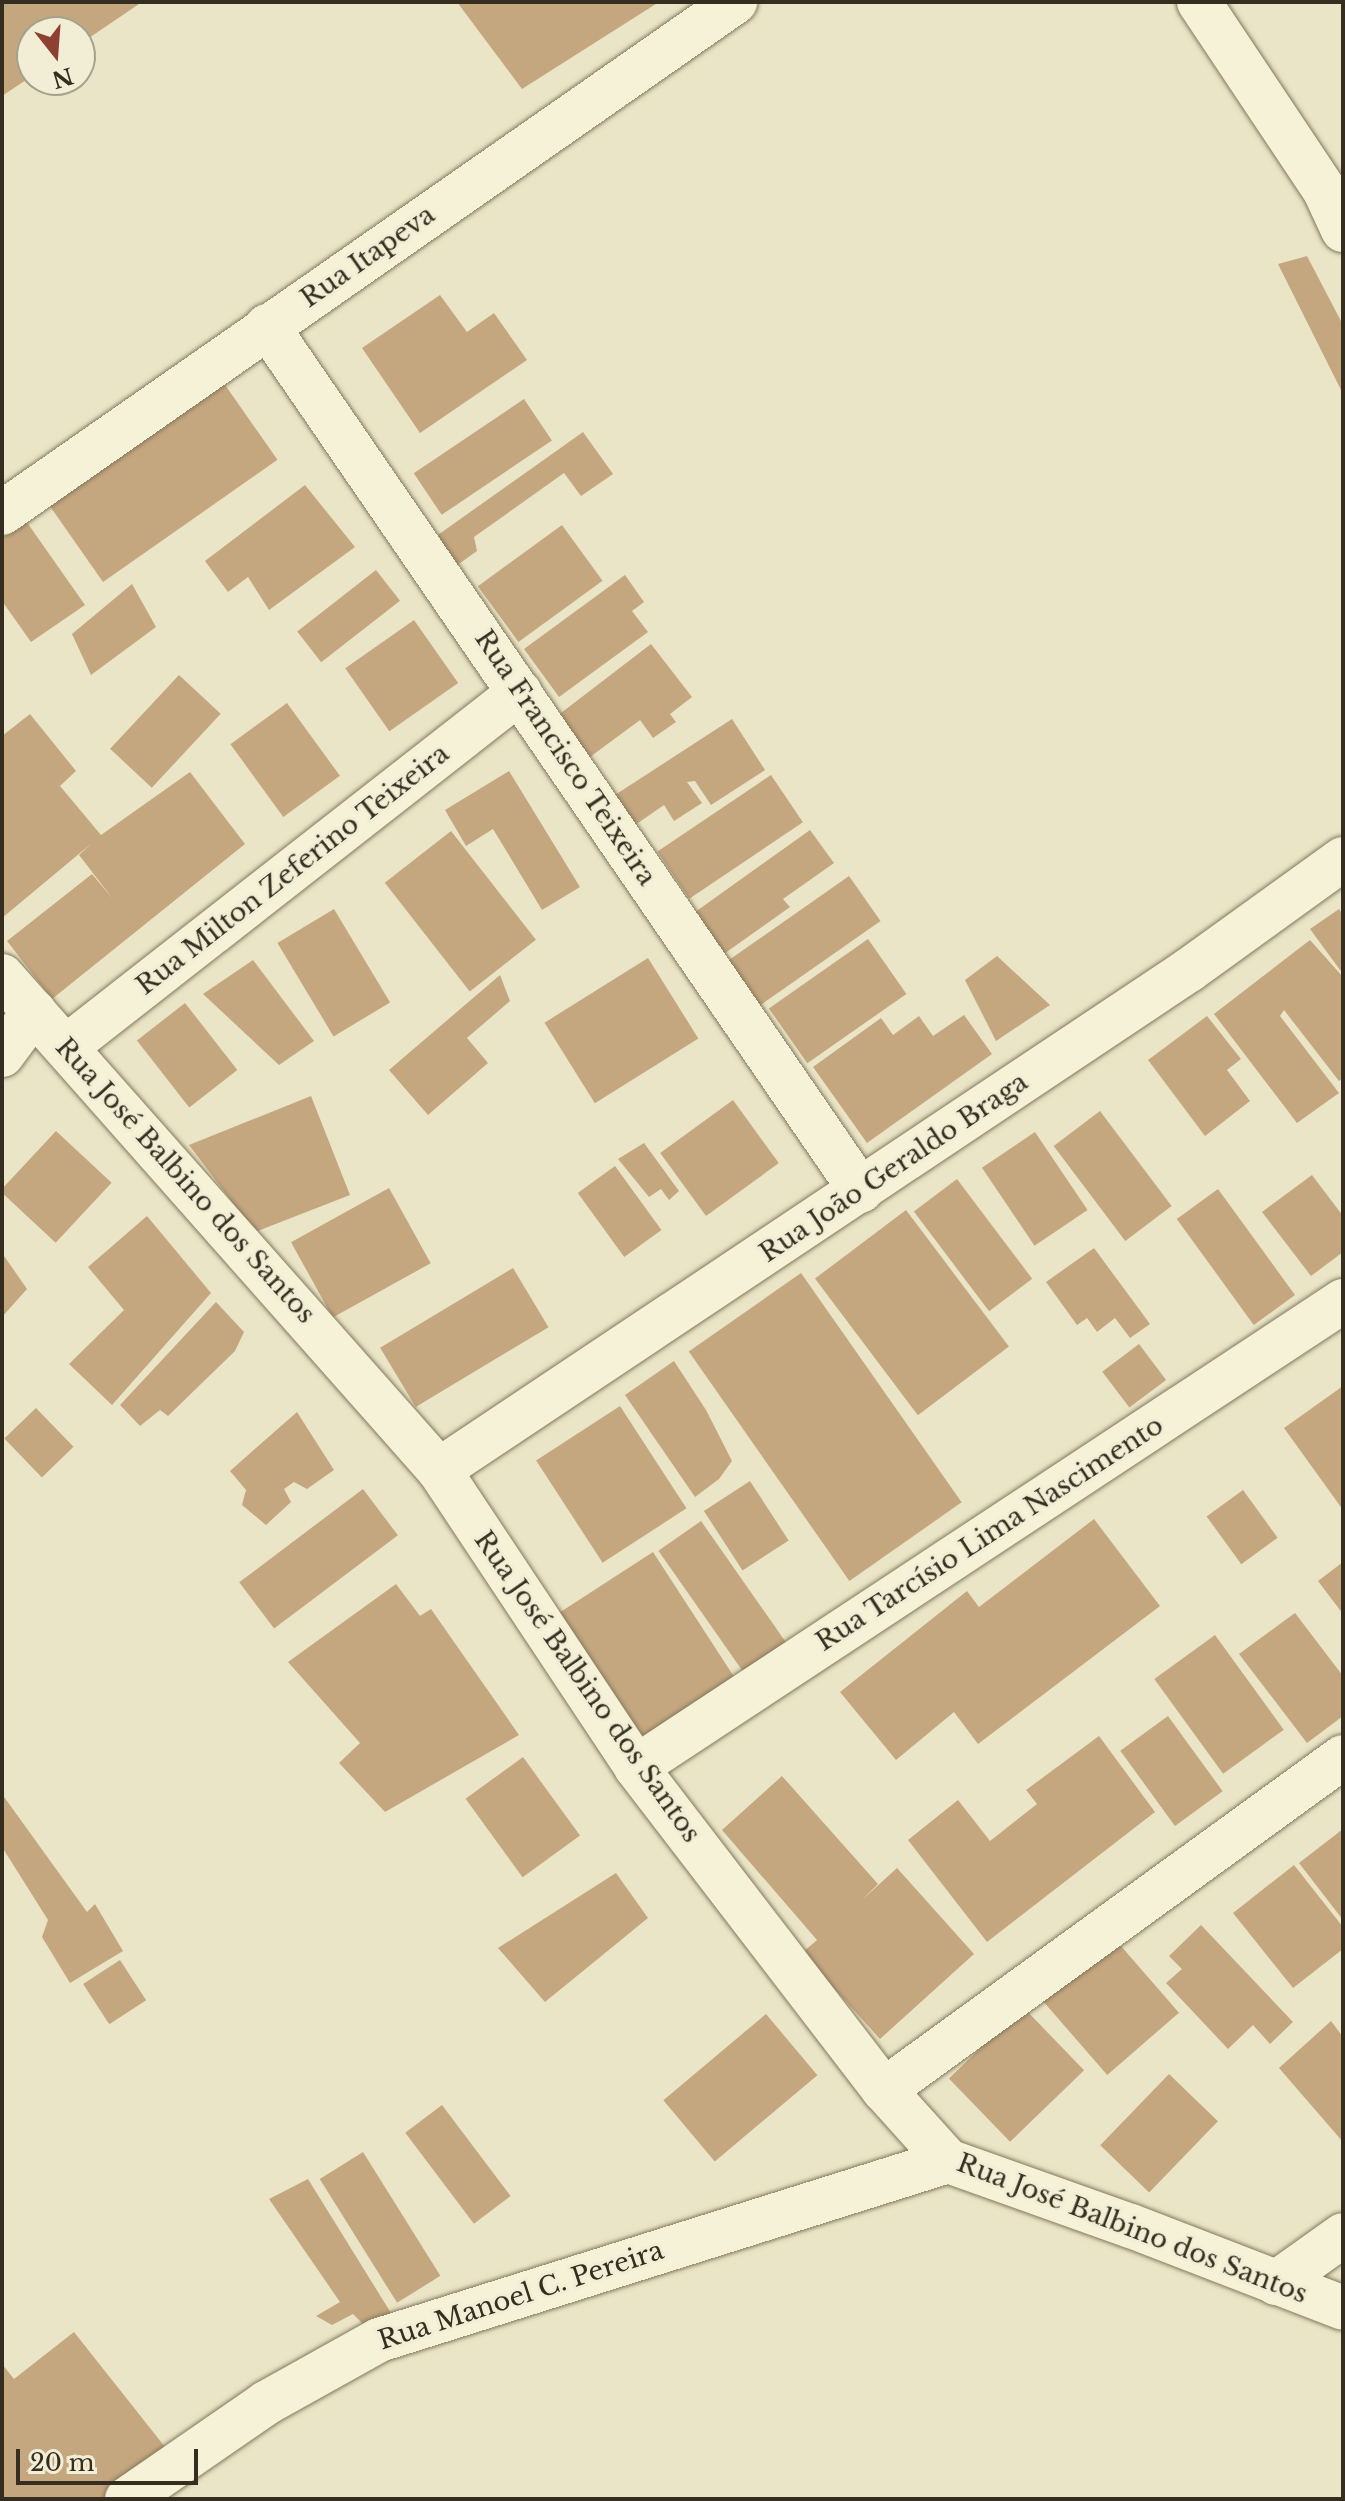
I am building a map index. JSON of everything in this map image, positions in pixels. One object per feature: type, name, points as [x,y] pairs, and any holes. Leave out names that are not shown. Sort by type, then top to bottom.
[{"type":"street","name":"Rua Itapeva","points":[[2,513],[735,2]]},
{"type":"street","points":[[1199,2],[1334,184],[1343,230]]},
{"type":"street","name":"Rua Francisco Teixeira","points":[[267,326],[861,1191]]},
{"type":"street","name":"Rua Milton Zeferino Teixeira","points":[[66,1047],[520,692]]},
{"type":"street","name":"Rua João Geraldo Braga","points":[[439,1470],[1189,970],[1343,859]]},
{"type":"street","name":"Rua José Balbino dos Santos","points":[[2,976],[439,1470],[636,1767],[884,2090],[948,2161],[1343,2308]]},
{"type":"street","points":[[2,1055],[34,1012]]},
{"type":"street","name":"Rua Tarcísio Lima Nascimento","points":[[636,1767],[1343,1301]]},
{"type":"street","points":[[884,2090],[1343,1757]]},
{"type":"street","name":"Rua Manoel C. Pereira","points":[[127,2499],[266,2403],[379,2340],[948,2161]]},
{"type":"street","points":[[1276,2283],[1343,2235]]},
{"type":"building","points":[[2,2],[142,2],[96,33],[96,16],[16,16],[16,87],[2,96]]},
{"type":"building","points":[[457,2],[659,2],[522,89]]},
{"type":"building","points":[[1307,256],[1343,325],[1343,394],[1278,264]]},
{"type":"building","points":[[440,295],[467,332],[494,313],[527,360],[420,433],[362,348]]},
{"type":"building","points":[[223,382],[277,460],[103,582],[49,504]]},
{"type":"building","points":[[524,399],[552,440],[442,515],[414,473]]},
{"type":"building","points":[[583,432],[613,474],[581,496],[564,473],[474,537],[477,551],[456,566],[435,537]]},
{"type":"building","points":[[305,485],[355,547],[269,610],[248,577],[228,592],[205,561]]},
{"type":"building","points":[[26,521],[85,605],[31,642],[2,601],[2,538]]},
{"type":"building","points":[[562,525],[603,581],[518,642],[478,586]]},
{"type":"building","points":[[376,570],[400,601],[321,662],[297,632]]},
{"type":"building","points":[[625,575],[644,602],[632,611],[648,632],[559,697],[524,649]]},
{"type":"building","points":[[132,584],[156,627],[91,675],[72,634]]},
{"type":"building","points":[[414,620],[458,683],[389,731],[345,668]]},
{"type":"building","points":[[651,644],[692,697],[670,714],[676,722],[653,738],[640,720],[590,757],[557,716]]},
{"type":"building","points":[[179,675],[221,714],[152,788],[110,749]]},
{"type":"building","points":[[287,703],[340,776],[283,817],[230,744]]},
{"type":"building","points":[[30,714],[76,771],[60,786],[101,835],[190,772],[245,844],[52,999],[7,941],[92,874],[113,899],[79,855],[92,843],[2,918],[2,736]]},
{"type":"building","points":[[732,719],[765,770],[711,805],[695,781],[687,782],[702,803],[674,821],[664,805],[635,825],[615,795]]},
{"type":"building","points":[[509,771],[580,887],[542,910],[493,829],[466,846],[445,810]]},
{"type":"building","points":[[771,775],[803,822],[689,899],[657,852]]},
{"type":"building","points":[[810,830],[834,863],[783,899],[790,907],[721,956],[691,915]]},
{"type":"building","points":[[451,831],[536,940],[470,991],[385,883]]},
{"type":"building","points":[[849,876],[881,921],[758,1007],[726,962]]},
{"type":"building","points":[[334,909],[390,1002],[334,1036],[277,943]]},
{"type":"building","points":[[1339,909],[1343,915],[1343,974],[1310,929]]},
{"type":"building","points":[[868,939],[906,994],[807,1063],[769,1008]]},
{"type":"building","points":[[1310,940],[1343,977],[1343,1078],[1339,1081],[1284,1010],[1280,1016],[1339,1093],[1297,1123],[1214,1014]]},
{"type":"building","points":[[997,956],[1050,1005],[996,1041],[965,980]]},
{"type":"building","points":[[648,958],[698,1039],[595,1103],[545,1023]]},
{"type":"building","points":[[253,960],[314,1041],[279,1065],[203,994]]},
{"type":"building","points":[[500,975],[510,1001],[467,1038],[488,1063],[428,1115],[389,1070]]},
{"type":"building","points":[[185,1003],[237,1070],[189,1108],[137,1041]]},
{"type":"building","points":[[964,1015],[992,1054],[867,1143],[813,1067],[881,1018],[893,1035],[919,1016],[933,1036]]},
{"type":"building","points":[[1207,1016],[1241,1059],[1227,1070],[1250,1101],[1205,1136],[1148,1060]]},
{"type":"building","points":[[311,1096],[350,1195],[255,1232],[189,1145]]},
{"type":"building","points":[[733,1100],[779,1163],[706,1216],[660,1153]]},
{"type":"building","points":[[1100,1111],[1172,1206],[1125,1241],[1054,1146]]},
{"type":"building","points":[[56,1131],[112,1183],[56,1243],[2,1193],[2,1189]]},
{"type":"building","points":[[1035,1132],[1088,1210],[1035,1246],[982,1168]]},
{"type":"building","points":[[644,1143],[679,1191],[669,1200],[661,1189],[649,1197],[618,1159]]},
{"type":"building","points":[[615,1166],[661,1230],[624,1257],[578,1193]]},
{"type":"building","points":[[1312,1175],[1343,1216],[1343,1252],[1311,1276],[1262,1212]]},
{"type":"building","points":[[957,1179],[1032,1279],[989,1311],[914,1211]]},
{"type":"building","points":[[389,1188],[431,1263],[333,1318],[291,1242]]},
{"type":"building","points":[[1218,1189],[1295,1295],[1254,1325],[1177,1219]]},
{"type":"building","points":[[906,1210],[1009,1347],[918,1415],[815,1279]]},
{"type":"building","points":[[147,1216],[211,1293],[112,1405],[69,1364],[124,1310],[88,1267]]},
{"type":"building","points":[[1094,1248],[1150,1324],[1130,1338],[1115,1318],[1097,1332],[1087,1318],[1077,1325],[1046,1282]]},
{"type":"building","points":[[2,1253],[27,1289],[2,1317]]},
{"type":"building","points":[[513,1268],[549,1327],[416,1407],[380,1348]]},
{"type":"building","points":[[801,1273],[962,1502],[849,1581],[689,1352]]},
{"type":"building","points":[[216,1302],[244,1332],[235,1351],[168,1416],[160,1410],[140,1426],[120,1405]]},
{"type":"building","points":[[1139,1344],[1166,1380],[1129,1408],[1102,1372]]},
{"type":"building","points":[[674,1361],[706,1410],[732,1461],[719,1479],[695,1497],[625,1395]]},
{"type":"building","points":[[1343,1386],[1343,1510],[1284,1428]]},
{"type":"building","points":[[620,1406],[686,1508],[603,1563],[536,1460]]},
{"type":"building","points":[[36,1408],[74,1447],[42,1477],[4,1439]]},
{"type":"building","points":[[297,1412],[334,1470],[307,1489],[294,1482],[284,1489],[291,1502],[266,1525],[242,1505],[246,1490],[230,1471]]},
{"type":"building","points":[[750,1481],[789,1541],[743,1571],[704,1511]]},
{"type":"building","points":[[363,1489],[398,1535],[274,1629],[239,1582]]},
{"type":"building","points":[[1243,1490],[1278,1538],[1241,1564],[1207,1516]]},
{"type":"building","points":[[1094,1519],[1160,1606],[978,1744],[954,1712],[896,1760],[840,1692],[967,1591],[979,1607]]},
{"type":"building","points":[[701,1521],[786,1642],[743,1672],[658,1551]]},
{"type":"building","points":[[653,1552],[734,1677],[634,1742],[552,1617]]},
{"type":"building","points":[[1343,1562],[1343,1614],[1318,1581]]},
{"type":"building","points":[[396,1584],[420,1616],[431,1609],[519,1735],[385,1812],[339,1763],[360,1743],[288,1662]]},
{"type":"building","points":[[1295,1613],[1343,1676],[1343,1716],[1307,1743],[1239,1654]]},
{"type":"building","points":[[1215,1635],[1284,1730],[1223,1774],[1154,1679]]},
{"type":"building","points":[[1168,1716],[1223,1791],[1175,1826],[1120,1751]]},
{"type":"building","points":[[1099,1736],[1155,1812],[987,1942],[908,1840],[958,1800],[990,1841],[1037,1804],[1026,1790]]},
{"type":"building","points":[[523,1757],[580,1835],[523,1877],[466,1799]]},
{"type":"building","points":[[782,1776],[878,1884],[862,1900],[897,1868],[974,1954],[880,2039],[802,1953],[817,1940],[722,1830]]},
{"type":"building","points":[[2,1794],[87,1912],[95,1904],[123,1951],[70,1983],[42,1937],[48,1920],[2,1847]]},
{"type":"building","points":[[1343,1829],[1343,1920],[1299,1863]]},
{"type":"building","points":[[1294,1865],[1343,1927],[1343,1949],[1293,1988],[1233,1913]]},
{"type":"building","points":[[616,1873],[648,1918],[545,2002],[498,1948]]},
{"type":"building","points":[[1201,1925],[1293,2022],[1270,2044],[1253,2025],[1228,2049],[1166,1983],[1182,1969],[1169,1956]]},
{"type":"building","points":[[1114,1938],[1179,2013],[1107,2075],[1042,2000]]},
{"type":"building","points":[[120,1960],[146,2000],[109,2024],[83,1984]]},
{"type":"building","points":[[1023,2007],[1084,2070],[1010,2142],[949,2079]]},
{"type":"building","points":[[766,2014],[817,2075],[715,2161],[663,2100]]},
{"type":"building","points":[[1331,2021],[1343,2037],[1343,2142],[1279,2068]]},
{"type":"building","points":[[1169,2074],[1218,2121],[1149,2192],[1100,2145]]},
{"type":"building","points":[[442,2105],[511,2196],[474,2224],[405,2133]]},
{"type":"building","points":[[363,2152],[440,2276],[397,2303],[320,2179]]},
{"type":"building","points":[[308,2179],[391,2313],[367,2328],[353,2314],[332,2325],[316,2316],[340,2302],[269,2199]]},
{"type":"building","points":[[74,2332],[169,2452],[107,2499],[4,2499],[2,2364],[14,2379]]}]
